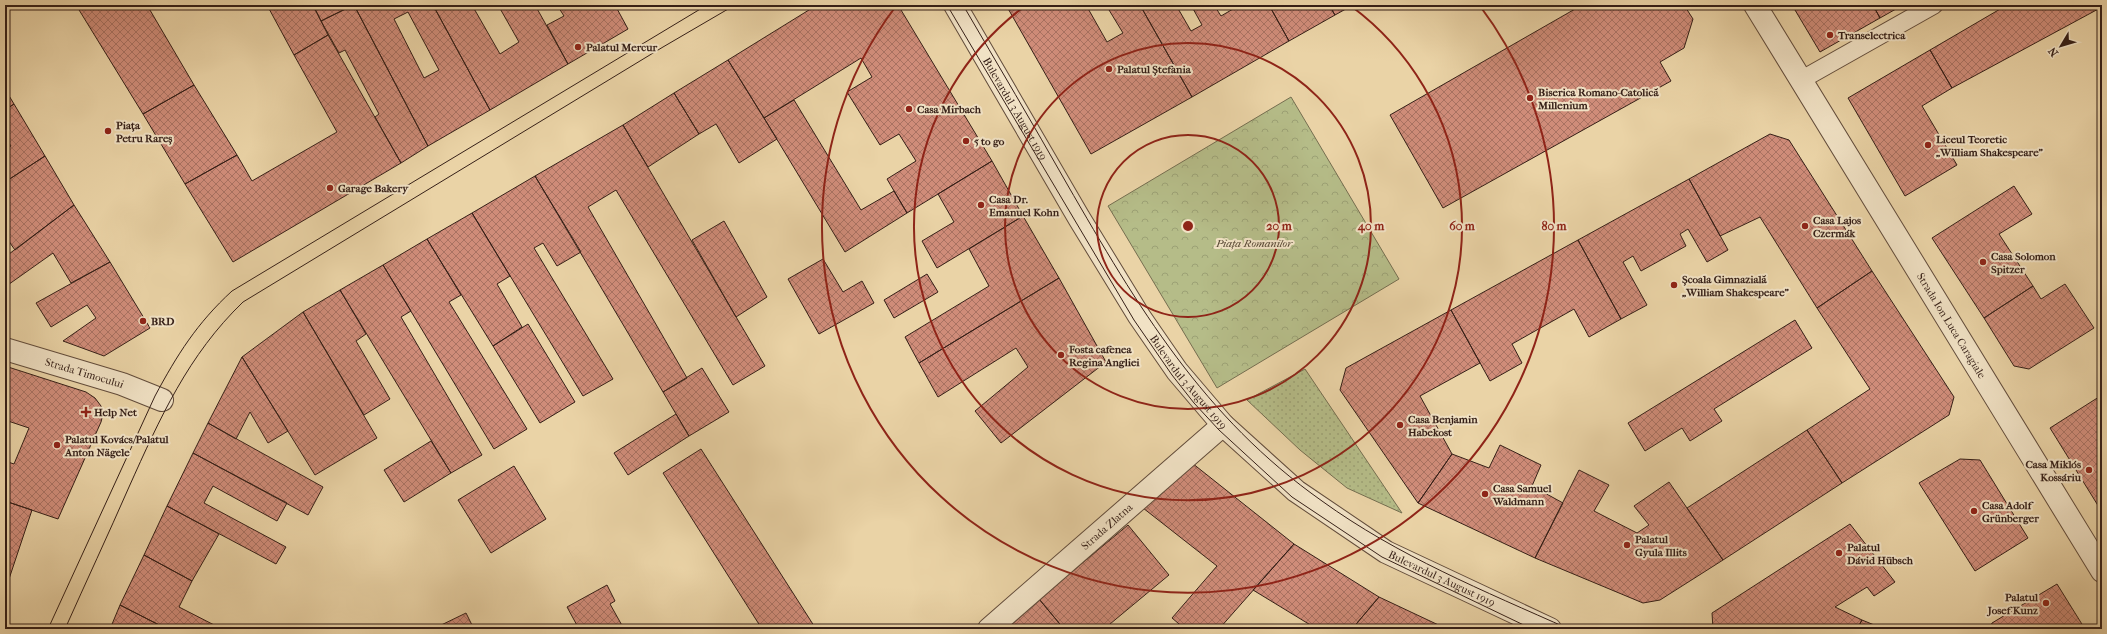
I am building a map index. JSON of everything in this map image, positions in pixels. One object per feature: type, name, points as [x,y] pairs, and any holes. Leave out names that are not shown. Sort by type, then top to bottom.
[{"type":"street","name":"Bulevardul 3 August 1919","points":[[955,5],[1079,218],[1139,316],[1177,371],[1223,425],[1296,491],[1386,552],[1550,629]]},
{"type":"street","points":[[1755,5],[1801,80]]},
{"type":"street","name":"Strada Ion Luca Caragiale","points":[[1801,80],[2102,572]]},
{"type":"street","name":"Strada Timocului","points":[[5,349],[122,384],[162,400]]},
{"type":"street","name":"Strada Zlatna","points":[[990,629],[1223,425]]},
{"type":"lane","points":[[1801,80],[1934,5]]},
{"type":"green space","name":"Piața Romanilor","points":[[1291,97],[1399,279],[1217,388],[1108,206]]},
{"type":"green space","points":[[1305,369],[1402,513],[1347,488],[1300,450],[1247,400]]},
{"type":"building","points":[[76,5],[147,5],[194,85],[143,114]]},
{"type":"building","points":[[267,5],[313,5],[328,35],[294,55]]},
{"type":"building","points":[[313,5],[348,5],[349,7],[321,21]]},
{"type":"building","points":[[354,5],[433,5],[490,110],[428,146]],"holes":[[[408,12],[439,70],[424,78],[394,19]]]},
{"type":"building","points":[[354,5],[428,146],[401,163],[375,117],[379,114],[345,50],[339,53],[321,21]]},
{"type":"building","points":[[433,5],[472,5],[500,54],[519,42],[498,5],[535,5],[568,64],[490,110]]},
{"type":"building","name":"Palatul Mercur","points":[[557,5],[615,5],[628,29],[568,64],[547,25],[564,16]]},
{"type":"building","name":"Casa Mirbach","points":[[817,5],[898,5],[992,161],[907,213],[887,179],[916,161],[899,134],[880,145],[847,92],[872,77],[861,58],[764,118],[728,60]]},
{"type":"building","name":"Palatul Ștefania","points":[[1006,5],[1086,5],[1107,42],[1123,33],[1106,5],[1140,5],[1192,97],[1091,154]]},
{"type":"building","points":[[1140,5],[1176,5],[1191,31],[1202,25],[1191,5],[1214,5],[1221,16],[1233,9],[1230,5],[1269,5],[1289,41],[1192,97]]},
{"type":"building","points":[[1269,5],[1329,5],[1335,15],[1289,41]]},
{"type":"building","points":[[1329,5],[1353,5],[1335,15]]},
{"type":"building","name":"Biserica Romano-Catolică Millenium","points":[[1582,5],[1623,5],[1625,9],[1631,5],[1684,5],[1693,19],[1684,48],[1660,62],[1671,81],[1443,208],[1390,115]]},
{"type":"building","name":"Transelectrica","points":[[1792,5],[1873,5],[1880,18],[1820,52]]},
{"type":"building","points":[[1873,5],[1903,5],[1880,18]]},
{"type":"building","points":[[2007,5],[2102,5],[2102,7],[1952,88],[1930,50]]},
{"type":"building","points":[[328,35],[401,163],[233,262],[185,184],[237,155],[252,181],[337,132],[294,55]]},
{"type":"building","points":[[1930,50],[1952,88],[1922,106],[1957,165],[1905,196],[1848,98]]},
{"type":"building","points":[[728,60],[777,139],[739,163],[716,124],[699,134],[674,93]]},
{"type":"building","points":[[194,85],[237,155],[185,184],[143,114]]},
{"type":"building","points":[[5,89],[14,104],[5,110]]},
{"type":"building","points":[[674,93],[699,134],[648,167],[623,125]]},
{"type":"building","points":[[794,100],[861,210],[894,191],[907,213],[845,252],[764,118]]},
{"type":"building","points":[[14,104],[45,156],[5,182],[5,150],[11,146],[5,137],[5,110]]},
{"type":"building","points":[[623,125],[765,366],[733,385],[616,190],[588,207],[687,378],[663,392],[535,176]]},
{"type":"building","name":"Casa Lajos Czermák","points":[[1770,134],[1789,140],[1872,271],[1817,308],[1760,217],[1720,236],[1689,179]]},
{"type":"building","points":[[45,156],[74,205],[15,250],[5,236],[5,182]]},
{"type":"building","name":"Casa Dr. Emanuel Kohn","points":[[992,161],[1023,216],[937,268],[922,241],[954,222],[938,194]]},
{"type":"building","points":[[535,176],[581,252],[557,266],[543,243],[534,248],[613,379],[583,396],[472,213]]},
{"type":"building","points":[[1689,179],[1728,250],[1707,262],[1688,229],[1680,234],[1686,246],[1641,271],[1633,256],[1623,262],[1647,305],[1621,319],[1578,240]]},
{"type":"building","name":"Casa Solomon Spitzer","points":[[2014,186],[2032,214],[1999,234],[2033,286],[1984,318],[1932,238]]},
{"type":"building","points":[[74,205],[110,262],[71,283],[53,253],[5,287],[5,257]]},
{"type":"building","points":[[472,213],[510,276],[497,284],[522,327],[493,346],[427,239]]},
{"type":"building","points":[[1023,216],[1059,278],[919,363],[905,337],[989,286],[969,249]]},
{"type":"building","points":[[724,221],[767,297],[736,317],[692,240]]},
{"type":"building","points":[[427,239],[461,295],[449,302],[527,429],[494,449],[383,265]]},
{"type":"building","points":[[1578,240],[1621,319],[1589,337],[1574,309],[1512,344],[1522,363],[1490,381],[1451,310]]},
{"type":"building","points":[[823,259],[843,292],[862,281],[874,303],[819,334],[788,279]]},
{"type":"building","points":[[110,262],[150,328],[104,356],[63,341],[96,318],[87,305],[51,327],[36,303]]},
{"type":"building","points":[[383,265],[411,311],[401,317],[482,455],[451,473],[340,290]]},
{"type":"building","points":[[1872,271],[1954,397],[1949,415],[1842,483],[1807,430],[1870,389],[1817,308]]},
{"type":"building","points":[[927,274],[938,292],[894,318],[884,300]]},
{"type":"building","name":"Fosta cafenea Regina Angliei","points":[[1059,278],[1106,362],[1001,443],[975,411],[1028,367],[1016,348],[938,397],[919,363]]},
{"type":"building","points":[[2065,284],[2094,328],[2029,369],[2014,366],[1984,318],[2033,286],[2041,299]]},
{"type":"building","points":[[340,290],[366,334],[356,341],[390,399],[364,415],[303,312]]},
{"type":"building","name":"Casa Benjamin Habekost","points":[[1451,310],[1480,363],[1420,396],[1452,454],[1418,503],[1340,390],[1346,368]]},
{"type":"building","points":[[303,312],[377,438],[315,475],[242,357]]},
{"type":"building","points":[[1795,320],[1812,348],[1714,409],[1722,421],[1690,441],[1682,428],[1645,451],[1628,423]]},
{"type":"building","points":[[528,324],[575,402],[540,423],[493,346]]},
{"type":"building","points":[[242,357],[288,431],[268,443],[250,412],[236,439],[208,423]]},
{"type":"building","name":"Palatul Kovács/Palatul Anton Nägele","points":[[5,366],[86,392],[95,398],[101,406],[103,414],[101,422],[58,519],[5,501],[5,461],[14,464],[29,428],[5,420]]},
{"type":"building","points":[[702,368],[729,412],[689,436],[663,392]]},
{"type":"building","name":"Casa Miklós Kossáriu","points":[[2102,395],[2102,512],[2050,428]]},
{"type":"building","points":[[676,414],[689,436],[628,475],[614,453]]},
{"type":"building","points":[[208,423],[323,487],[308,515],[193,453]]},
{"type":"building","points":[[1807,430],[1842,483],[1723,560],[1687,508]]},
{"type":"building","points":[[431,441],[451,473],[404,502],[384,470]]},
{"type":"building","name":"Casa Samuel Waldmann","points":[[1500,445],[1541,465],[1532,486],[1563,503],[1535,558],[1418,503],[1452,454],[1489,468]]},
{"type":"building","points":[[701,449],[816,629],[762,629],[663,473]]},
{"type":"building","points":[[193,453],[287,503],[277,521],[213,486],[204,503],[286,547],[276,564],[167,506]]},
{"type":"building","name":"Casa Adolf Grünberger","points":[[1960,459],[1980,460],[2028,538],[1975,571],[1919,483]]},
{"type":"building","points":[[1192,463],[1294,544],[1219,629],[1185,629],[1172,618],[1217,566],[1143,508]]},
{"type":"building","points":[[514,466],[546,519],[491,553],[458,500]]},
{"type":"building","name":"Palatul Gyula Illits","points":[[1579,470],[1609,485],[1594,511],[1637,533],[1649,525],[1634,506],[1669,482],[1723,560],[1660,600],[1643,603],[1535,558]]},
{"type":"building","points":[[5,501],[32,510],[5,591]]},
{"type":"building","points":[[167,506],[219,534],[192,581],[144,555]]},
{"type":"building","name":"Palatul Dávid Hübsch","points":[[1850,524],[1895,582],[1874,596],[1867,587],[1835,607],[1862,620],[1857,629],[1713,629],[1712,613]]},
{"type":"building","points":[[1128,525],[1169,575],[1104,629],[1064,629],[1039,599]]},
{"type":"building","points":[[1294,544],[1379,597],[1352,629],[1317,629],[1253,590]]},
{"type":"building","points":[[144,555],[192,581],[179,607],[222,629],[167,629],[120,605]]},
{"type":"building","name":"Palatul Josef Kunz","points":[[2057,584],[2085,629],[1989,629],[1992,623]]},
{"type":"building","points":[[607,585],[615,601],[610,604],[624,629],[579,629],[567,607]]},
{"type":"building","points":[[1379,597],[1447,629],[1352,629]]},
{"type":"building","points":[[1039,599],[1064,629],[1002,629]]},
{"type":"building","points":[[120,605],[167,629],[110,629]]},
{"type":"building","points":[[466,613],[474,629],[433,629]]},
{"type":"building","points":[[1862,620],[1884,629],[1857,629]]},
{"type":"tram line","points":[[48,629],[155,396],[171,367],[198,327],[232,291],[707,5]]},
{"type":"tram line","points":[[65,629],[152,436],[177,388],[206,344],[243,302],[663,47],[735,5]]},
{"type":"tram line","points":[[947,5],[1134,320],[1172,375],[1194,403],[1219,430],[1292,497],[1382,557],[1532,629]]},
{"type":"tram line","points":[[963,5],[1120,274],[1176,357],[1208,396],[1242,433],[1280,468],[1322,501],[1381,539],[1442,571],[1569,629]]},
{"type":"place","name":"Transelectrica","points":[[1830,35]]},
{"type":"place","name":"Palatul Mercur","points":[[578,47]]},
{"type":"place","name":"Palatul Ștefania","points":[[1109,69]]},
{"type":"place","name":"Biserica Romano-Catolică Millenium","points":[[1530,98]]},
{"type":"place","name":"Casa Mirbach","points":[[909,109]]},
{"type":"place","name":"Piața Petru Rareș","points":[[108,131]]},
{"type":"place","name":"5 to go","points":[[966,141]]},
{"type":"place","name":"Liceul Teoretic „William Shakespeare”","points":[[1928,145]]},
{"type":"place","name":"Garage Bakery","points":[[330,188]]},
{"type":"place","name":"Casa Dr. Emanuel Kohn","points":[[981,205]]},
{"type":"place","name":"Casa Lajos Czermák","points":[[1805,226]]},
{"type":"place","name":"Casa Solomon Spitzer","points":[[1983,262]]},
{"type":"place","name":"Școala Gimnazială „William Shakespeare”","points":[[1674,285]]},
{"type":"place","name":"BRD","points":[[143,321]]},
{"type":"place","name":"Fosta cafenea Regina Angliei","points":[[1061,355]]},
{"type":"place","name":"Help Net","points":[[86,412]]},
{"type":"place","name":"Casa Benjamin Habekost","points":[[1400,425]]},
{"type":"place","name":"Palatul Kovács/Palatul Anton Nägele","points":[[57,445]]},
{"type":"place","name":"Casa Miklós Kossáriu","points":[[2089,470]]},
{"type":"place","name":"Casa Samuel Waldmann","points":[[1485,494]]},
{"type":"place","name":"Casa Adolf Grünberger","points":[[1974,511]]},
{"type":"place","name":"Palatul Gyula Illits","points":[[1627,545]]},
{"type":"place","name":"Palatul Dávid Hübsch","points":[[1839,553]]},
{"type":"place","name":"Palatul Josef Kunz","points":[[2046,603]]}]
